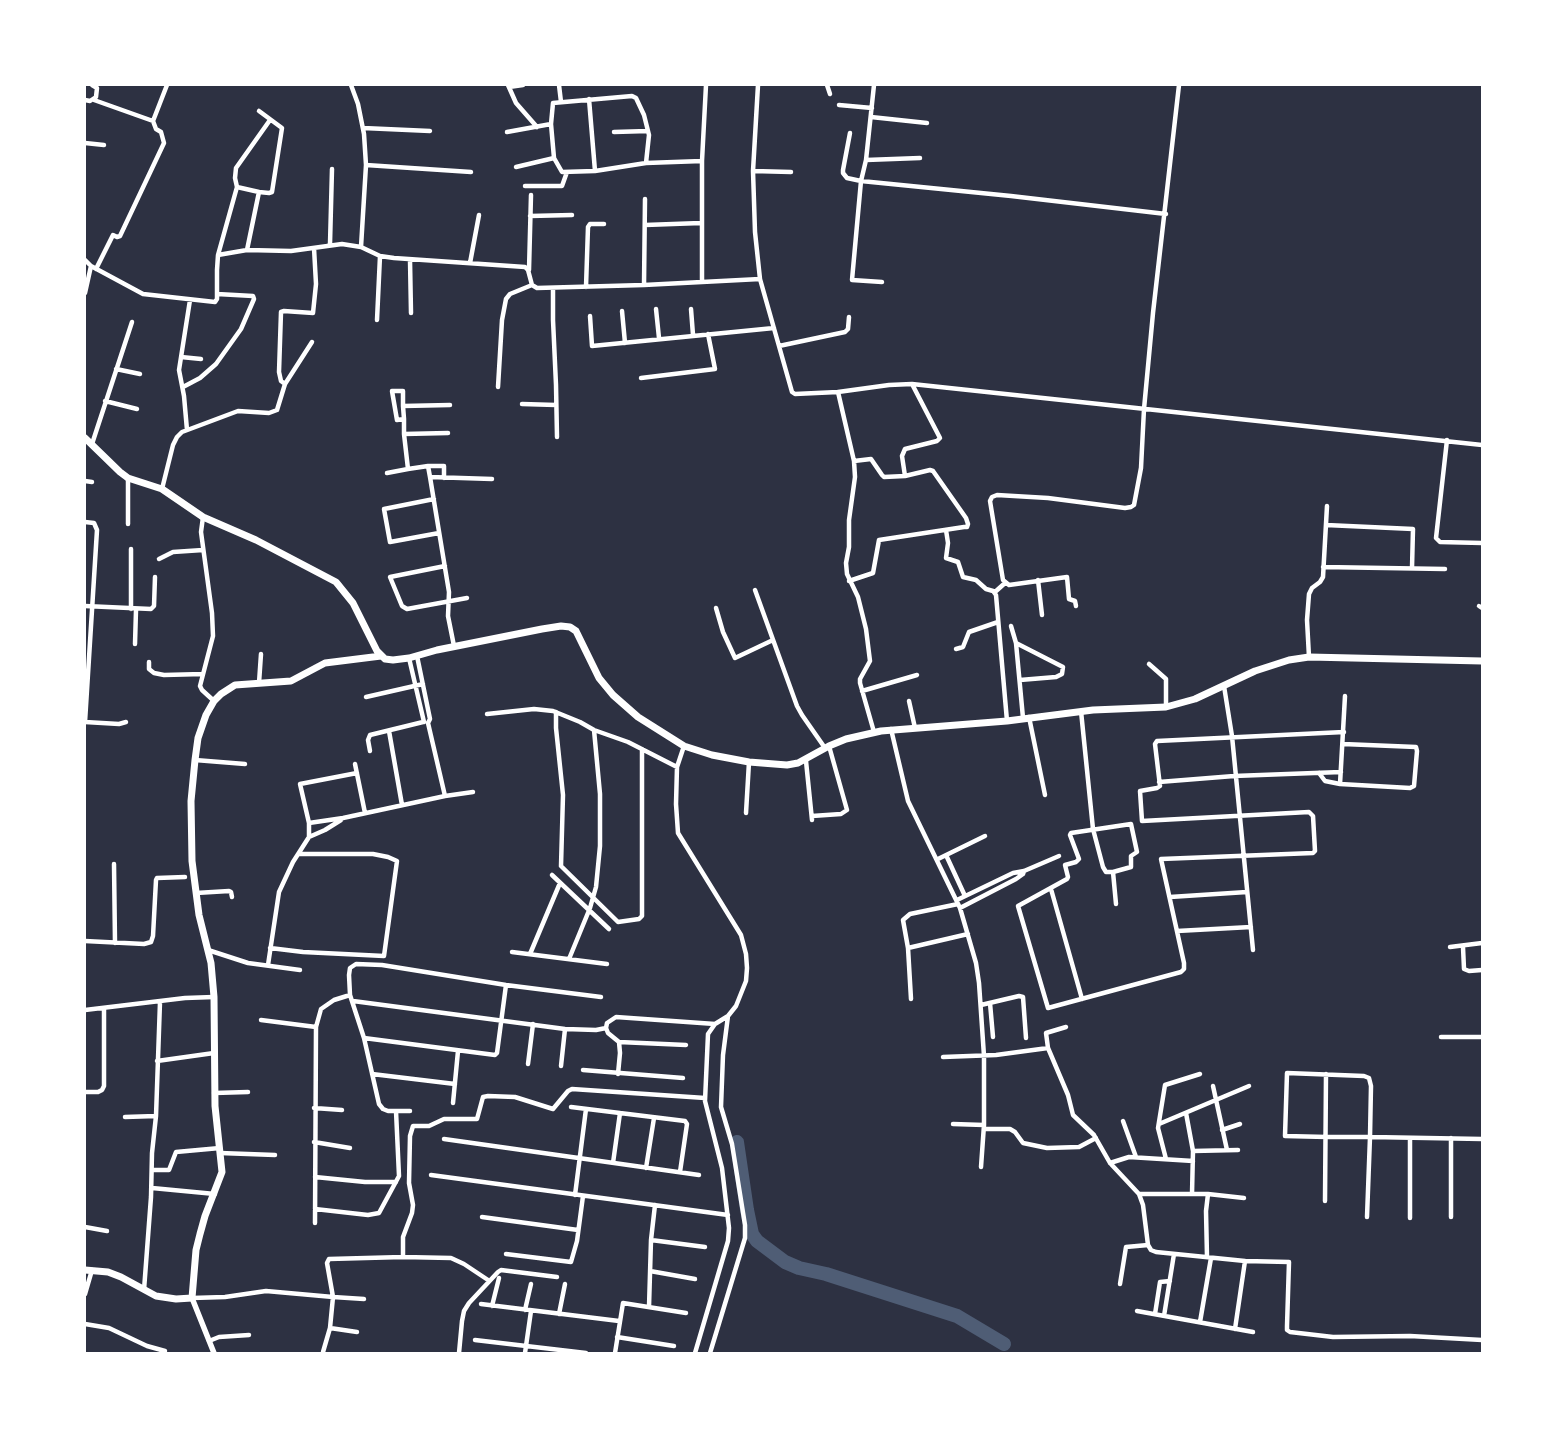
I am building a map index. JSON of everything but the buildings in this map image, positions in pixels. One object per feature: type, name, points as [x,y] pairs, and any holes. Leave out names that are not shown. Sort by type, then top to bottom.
[{"type":"main road","points":[[85,438],[128,478],[162,489],[203,517],[256,540],[336,582],[353,603],[381,656]]},
{"type":"main road","points":[[88,1270],[108,1272],[156,1296],[192,1298],[196,1250],[204,1216],[215,1194],[222,1172],[216,1128],[214,1093],[214,997],[208,950],[201,926],[192,861],[191,818],[195,760],[202,724],[214,701],[225,690],[235,684],[291,681],[325,663],[334,661],[381,656],[393,660],[409,658],[454,646],[542,629],[562,626],[570,627],[576,631],[599,678],[613,695],[638,717],[684,746],[750,762],[788,765],[806,761],[827,747],[846,739],[891,729],[1007,721],[1080,711],[1166,707],[1195,699],[1276,663],[1309,657],[1482,661]]},
{"type":"street","points":[[92,85],[97,88],[94,100]]},
{"type":"street","points":[[96,269],[113,235],[120,236],[164,143],[161,132],[156,129],[153,122],[167,85]]},
{"type":"street","points":[[351,85],[358,104],[366,165],[361,247]]},
{"type":"street","points":[[523,85],[508,86],[516,103],[537,127]]},
{"type":"street","points":[[559,85],[561,102]]},
{"type":"street","points":[[702,281],[702,162],[706,85]]},
{"type":"street","points":[[758,85],[753,171],[755,232],[760,279],[792,392],[800,395],[896,384],[912,384],[1482,445]]},
{"type":"street","points":[[827,85],[830,94]]},
{"type":"street","points":[[874,85],[866,160],[861,181],[852,280],[882,282]]},
{"type":"street","points":[[1076,606],[1075,601],[1069,599],[1067,577],[1009,585],[1005,583],[990,501],[992,497],[997,495],[1131,507],[1134,505],[1141,468],[1144,409],[1153,314],[1166,214],[1179,85]]},
{"type":"street","points":[[646,163],[648,131],[644,115],[636,98],[632,96],[553,103],[551,124],[554,158],[560,170],[566,172],[595,171],[646,163],[702,162]]},
{"type":"street","points":[[589,99],[595,171]]},
{"type":"street","points":[[85,100],[94,100],[153,122]]},
{"type":"street","points":[[839,105],[872,108]]},
{"type":"street","points":[[237,187],[259,192],[272,192],[282,128],[259,111]]},
{"type":"street","points":[[871,117],[927,123]]},
{"type":"street","points":[[85,260],[96,269],[143,294],[215,302],[218,255],[237,187],[235,178],[236,168],[270,120]]},
{"type":"street","points":[[507,132],[551,124]]},
{"type":"street","points":[[362,128],[430,131]]},
{"type":"street","points":[[614,132],[648,131]]},
{"type":"street","points":[[850,134],[843,174],[847,178],[1166,214]]},
{"type":"street","points":[[85,143],[104,145]]},
{"type":"street","points":[[516,167],[554,158]]},
{"type":"street","points":[[866,160],[920,158]]},
{"type":"street","points":[[366,165],[471,172]]},
{"type":"street","points":[[330,244],[332,169]]},
{"type":"street","points":[[753,171],[791,172]]},
{"type":"street","points":[[525,186],[562,186],[566,172]]},
{"type":"street","points":[[247,250],[259,192]]},
{"type":"street","points":[[531,196],[529,271],[532,285],[537,288],[760,279]]},
{"type":"street","points":[[644,285],[645,199]]},
{"type":"street","points":[[470,263],[479,215]]},
{"type":"street","points":[[530,216],[572,215]]},
{"type":"street","points":[[645,225],[701,223]]},
{"type":"street","points":[[586,287],[588,226],[590,224],[604,224]]},
{"type":"street","points":[[218,255],[247,250],[292,251],[330,244],[350,244],[380,256],[410,260],[526,267],[529,271]]},
{"type":"street","points":[[285,384],[281,381],[279,372],[281,312],[313,313],[316,284],[314,248]]},
{"type":"street","points":[[376,320],[380,256]]},
{"type":"street","points":[[410,260],[411,313]]},
{"type":"street","points":[[85,293],[91,266]]},
{"type":"street","points":[[498,387],[502,320],[506,299],[510,294],[532,285]]},
{"type":"street","points":[[553,288],[557,438]]},
{"type":"street","points":[[183,387],[200,378],[216,364],[241,329],[254,299],[253,296],[217,294]]},
{"type":"street","points":[[187,430],[183,387],[179,370],[190,300]]},
{"type":"street","points":[[656,309],[660,338]]},
{"type":"street","points":[[691,309],[693,335]]},
{"type":"street","points":[[622,311],[625,343]]},
{"type":"street","points":[[590,316],[592,346],[774,328]]},
{"type":"street","points":[[778,346],[845,332],[848,329],[849,317]]},
{"type":"street","points":[[92,444],[132,322]]},
{"type":"street","points":[[641,378],[716,369],[708,334]]},
{"type":"street","points":[[162,489],[173,444],[177,437],[187,430],[238,411],[275,412],[285,384],[312,342]]},
{"type":"street","points":[[181,357],[201,359]]},
{"type":"street","points":[[116,368],[140,374]]},
{"type":"street","points":[[905,476],[902,456],[904,449],[937,442],[940,438],[912,384]]},
{"type":"street","points":[[404,419],[397,420],[392,391],[403,391],[403,406],[404,419],[404,434],[408,469]]},
{"type":"street","points":[[838,392],[854,460],[855,485],[849,520],[849,547],[846,563],[849,581],[861,607],[870,655],[869,665],[860,678],[874,732]]},
{"type":"street","points":[[105,401],[137,409]]},
{"type":"street","points":[[522,404],[556,405]]},
{"type":"street","points":[[403,406],[450,405]]},
{"type":"street","points":[[404,434],[448,434]]},
{"type":"street","points":[[1447,440],[1436,538],[1440,542],[1482,543]]},
{"type":"street","points":[[849,581],[873,573],[879,540],[967,527],[968,524],[966,518],[933,471],[886,477],[882,476],[869,458],[854,460]]},
{"type":"street","points":[[428,466],[449,592],[448,616],[454,646]]},
{"type":"street","points":[[388,473],[428,466],[444,466],[444,478]]},
{"type":"street","points":[[430,477],[492,479]]},
{"type":"street","points":[[128,478],[128,524]]},
{"type":"street","points":[[85,481],[92,482]]},
{"type":"street","points":[[434,499],[384,509],[390,542],[439,533]]},
{"type":"street","points":[[1309,657],[1307,620],[1309,594],[1312,588],[1322,580],[1327,506]]},
{"type":"street","points":[[203,517],[201,532],[212,613],[213,636],[200,686],[214,701]]},
{"type":"street","points":[[85,522],[94,523],[97,530],[85,722],[119,724],[126,722]]},
{"type":"street","points":[[1326,525],[1413,528],[1412,568]]},
{"type":"street","points":[[946,530],[948,543],[946,558],[958,562],[963,577],[976,580],[986,589],[995,592]]},
{"type":"street","points":[[131,549],[134,644]]},
{"type":"street","points":[[159,559],[173,552],[203,550]]},
{"type":"street","points":[[445,566],[390,577],[402,606],[407,608],[467,598]]},
{"type":"street","points":[[1323,567],[1445,568]]},
{"type":"street","points":[[85,606],[149,610],[153,608],[155,577]]},
{"type":"street","points":[[1038,580],[1042,615]]},
{"type":"street","points":[[995,592],[1005,583]]},
{"type":"street","points":[[755,590],[797,706],[827,747],[847,810],[840,814],[812,818],[806,761]]},
{"type":"street","points":[[995,592],[1007,721]]},
{"type":"street","points":[[716,608],[723,632],[735,658],[773,640]]},
{"type":"street","points":[[956,649],[963,647],[969,632],[998,622]]},
{"type":"street","points":[[1011,626],[1016,643],[1026,717],[1045,795]]},
{"type":"street","points":[[1016,643],[1063,667],[1062,674],[1056,677],[1020,680]]},
{"type":"street","points":[[259,683],[261,654]]},
{"type":"street","points":[[370,751],[368,740],[370,735],[425,722],[430,719],[417,656]]},
{"type":"street","points":[[409,658],[445,796]]},
{"type":"street","points":[[149,662],[149,670],[154,673],[170,675],[203,674]]},
{"type":"street","points":[[1149,664],[1166,678],[1166,707]]},
{"type":"street","points":[[862,691],[917,675]]},
{"type":"street","points":[[366,697],[423,684]]},
{"type":"street","points":[[1224,686],[1232,736],[1234,776],[1240,815],[1253,950]]},
{"type":"street","points":[[1340,784],[1345,696]]},
{"type":"street","points":[[909,701],[915,728]]},
{"type":"street","points":[[487,714],[534,709],[554,712],[580,722],[594,730],[628,742],[677,767]]},
{"type":"street","points":[[1080,711],[1093,829],[1103,867],[1106,872],[1113,872],[1131,867],[1131,856],[1137,852],[1131,824],[1093,829],[1071,834],[1078,861],[1065,865],[1067,879],[1018,906],[1048,1008],[1181,972],[1184,966],[1161,859],[1315,852],[1313,816],[1309,812],[1142,821],[1140,790],[1159,787],[1160,782],[1155,744],[1157,741],[1344,732]]},
{"type":"street","points":[[554,712],[563,795],[560,863],[562,868],[618,922],[639,919],[642,916],[642,749]]},
{"type":"street","points":[[891,729],[908,801],[938,859],[958,904],[976,963],[984,1056],[984,1127],[981,1167]]},
{"type":"street","points":[[569,959],[590,909],[596,887],[600,846],[600,794],[594,730]]},
{"type":"street","points":[[389,731],[402,805]]},
{"type":"street","points":[[1318,773],[1325,781],[1340,784],[1412,788],[1416,747],[1343,744]]},
{"type":"street","points":[[684,746],[677,767],[676,804],[678,832],[732,918],[741,935],[746,954],[746,981],[738,1000],[728,1016],[723,1055],[721,1107],[732,1144],[745,1225],[745,1238],[710,1353]]},
{"type":"street","points":[[195,760],[245,764]]},
{"type":"street","points":[[746,813],[750,762]]},
{"type":"street","points":[[355,764],[365,813]]},
{"type":"street","points":[[1160,782],[1234,776],[1341,772]]},
{"type":"street","points":[[268,965],[279,892],[309,837],[309,823],[300,784],[357,773]]},
{"type":"street","points":[[309,823],[473,792]]},
{"type":"street","points":[[309,837],[325,830],[343,818]]},
{"type":"street","points":[[938,859],[985,836]]},
{"type":"street","points":[[270,948],[317,953],[384,956],[396,861],[373,854],[299,854]]},
{"type":"street","points":[[946,855],[965,896]]},
{"type":"street","points":[[958,904],[965,896],[1012,873],[1024,871],[1059,856]]},
{"type":"street","points":[[114,864],[115,943]]},
{"type":"street","points":[[911,999],[908,948],[903,920],[905,916],[958,904],[1016,879],[1024,871]]},
{"type":"street","points":[[1113,872],[1116,904]]},
{"type":"street","points":[[552,875],[609,929]]},
{"type":"street","points":[[85,941],[144,944],[151,942],[157,878],[185,877]]},
{"type":"street","points":[[530,954],[560,883]]},
{"type":"street","points":[[1050,889],[1082,1000]]},
{"type":"street","points":[[196,893],[229,891],[232,897]]},
{"type":"street","points":[[1170,897],[1247,892]]},
{"type":"street","points":[[1177,931],[1251,928]]},
{"type":"street","points":[[908,948],[968,934]]},
{"type":"street","points":[[1450,947],[1482,943]]},
{"type":"street","points":[[1463,946],[1464,969],[1469,971],[1482,970]]},
{"type":"street","points":[[208,950],[248,963],[300,970]]},
{"type":"street","points":[[512,952],[607,964]]},
{"type":"street","points":[[410,1111],[383,1109],[379,1104],[364,1038],[350,995],[350,968],[356,964],[382,965],[506,985],[601,997]]},
{"type":"street","points":[[364,1038],[458,1051],[497,1054],[506,985]]},
{"type":"street","points":[[315,1223],[314,1108],[316,1027],[321,1009],[334,1000],[350,995]]},
{"type":"street","points":[[981,1005],[1020,996],[1023,997],[1026,1038]]},
{"type":"street","points":[[85,1010],[185,998],[214,997]]},
{"type":"street","points":[[353,1001],[565,1029],[596,1030],[606,1028]]},
{"type":"street","points":[[144,1291],[156,1116],[160,1002]]},
{"type":"street","points":[[990,1003],[993,1037]]},
{"type":"street","points":[[85,1092],[98,1092],[104,1086],[104,1008]]},
{"type":"street","points":[[695,1353],[728,1241],[728,1215],[722,1168],[705,1098],[708,1034],[715,1024],[728,1016]]},
{"type":"street","points":[[686,1045],[619,1042],[608,1033],[607,1023],[616,1017],[715,1024]]},
{"type":"street","points":[[261,1020],[316,1027]]},
{"type":"street","points":[[528,1064],[533,1024]]},
{"type":"street","points":[[1066,1027],[1046,1033],[1048,1048],[1068,1095],[1073,1115],[1096,1138],[1110,1163],[1138,1194],[1143,1205],[1148,1245],[1151,1250],[1209,1258],[1290,1263],[1286,1326],[1290,1332],[1333,1337],[1410,1336],[1482,1340]]},
{"type":"street","points":[[562,1066],[565,1029]]},
{"type":"street","points":[[1441,1037],[1482,1037]]},
{"type":"street","points":[[618,1074],[619,1042]]},
{"type":"street","points":[[943,1057],[984,1056],[1048,1048]]},
{"type":"street","points":[[453,1103],[458,1051]]},
{"type":"street","points":[[157,1060],[214,1053]]},
{"type":"street","points":[[583,1070],[683,1078]]},
{"type":"street","points":[[1367,1217],[1370,1137],[1371,1086],[1369,1078],[1364,1076],[1287,1073],[1285,1136],[1327,1136],[1370,1137],[1410,1138],[1482,1138]]},
{"type":"street","points":[[372,1074],[455,1084]]},
{"type":"street","points":[[1166,1159],[1158,1132],[1165,1085],[1200,1074]]},
{"type":"street","points":[[1325,1201],[1326,1074]]},
{"type":"street","points":[[1213,1086],[1227,1150]]},
{"type":"street","points":[[1159,1124],[1249,1086]]},
{"type":"street","points":[[403,1257],[403,1237],[413,1205],[409,1183],[410,1136],[413,1126],[429,1126],[444,1120],[477,1119],[483,1097],[488,1096],[515,1097],[553,1109],[568,1091],[572,1089],[705,1098]]},
{"type":"street","points":[[214,1093],[248,1092]]},
{"type":"street","points":[[571,1107],[686,1122],[680,1172]]},
{"type":"street","points":[[314,1108],[342,1110]]},
{"type":"street","points":[[575,1195],[586,1109]]},
{"type":"street","points":[[315,1209],[374,1215],[381,1211],[399,1176],[396,1111]]},
{"type":"street","points":[[613,1163],[620,1113]]},
{"type":"street","points":[[1186,1113],[1193,1151],[1192,1194]]},
{"type":"street","points":[[125,1117],[156,1116]]},
{"type":"street","points":[[646,1168],[654,1118]]},
{"type":"street","points":[[1123,1121],[1136,1158]]},
{"type":"street","points":[[953,1124],[1010,1129],[1023,1143],[1047,1148],[1079,1147],[1096,1138]]},
{"type":"street","points":[[1222,1130],[1240,1124]]},
{"type":"street","points":[[1410,1138],[1410,1218]]},
{"type":"street","points":[[1451,1138],[1451,1217]]},
{"type":"street","points":[[444,1139],[699,1175]]},
{"type":"street","points":[[314,1142],[350,1148]]},
{"type":"street","points":[[152,1170],[169,1170],[176,1152],[220,1150],[275,1155]]},
{"type":"street","points":[[1193,1151],[1238,1150]]},
{"type":"street","points":[[1110,1163],[1124,1158],[1193,1161]]},
{"type":"street","points":[[431,1175],[728,1215]]},
{"type":"street","points":[[315,1177],[365,1182],[396,1182]]},
{"type":"street","points":[[152,1188],[215,1194]]},
{"type":"street","points":[[1138,1194],[1208,1194],[1244,1198]]},
{"type":"street","points":[[1200,1322],[1209,1258],[1206,1219],[1208,1194]]},
{"type":"street","points":[[506,1254],[571,1262],[583,1196]]},
{"type":"street","points":[[650,1307],[651,1240],[655,1205]]},
{"type":"street","points":[[482,1217],[578,1230]]},
{"type":"street","points":[[85,1227],[107,1231]]},
{"type":"street","points":[[651,1240],[705,1247]]},
{"type":"street","points":[[1120,1284],[1126,1247],[1148,1245]]},
{"type":"street","points":[[1164,1316],[1174,1254]]},
{"type":"street","points":[[323,1352],[330,1328],[332,1297],[327,1263],[329,1259],[403,1257],[455,1259],[488,1280]]},
{"type":"street","points":[[1235,1329],[1245,1261]]},
{"type":"street","points":[[85,1294],[88,1270]]},
{"type":"street","points":[[459,1353],[464,1311],[488,1280],[501,1270],[558,1277]]},
{"type":"street","points":[[650,1271],[695,1279]]},
{"type":"street","points":[[492,1306],[499,1278]]},
{"type":"street","points":[[1155,1314],[1160,1282],[1170,1281]]},
{"type":"street","points":[[525,1310],[531,1284]]},
{"type":"street","points":[[560,1314],[565,1284]]},
{"type":"street","points":[[214,1353],[192,1298],[225,1297],[266,1291],[364,1299]]},
{"type":"street","points":[[615,1353],[623,1303],[686,1313]]},
{"type":"street","points":[[481,1304],[620,1321]]},
{"type":"street","points":[[525,1353],[531,1311]]},
{"type":"street","points":[[1137,1311],[1253,1332]]},
{"type":"street","points":[[85,1324],[109,1328],[147,1346],[165,1352]]},
{"type":"street","points":[[330,1328],[357,1332]]},
{"type":"street","points":[[210,1340],[219,1337],[249,1335]]},
{"type":"street","points":[[617,1337],[674,1346]]},
{"type":"street","points":[[474,1340],[586,1353]]},
{"type":"waterway","points":[[737,1142],[747,1210],[752,1234],[757,1241],[785,1262],[799,1268],[826,1274],[957,1316],[1004,1344]]}]
